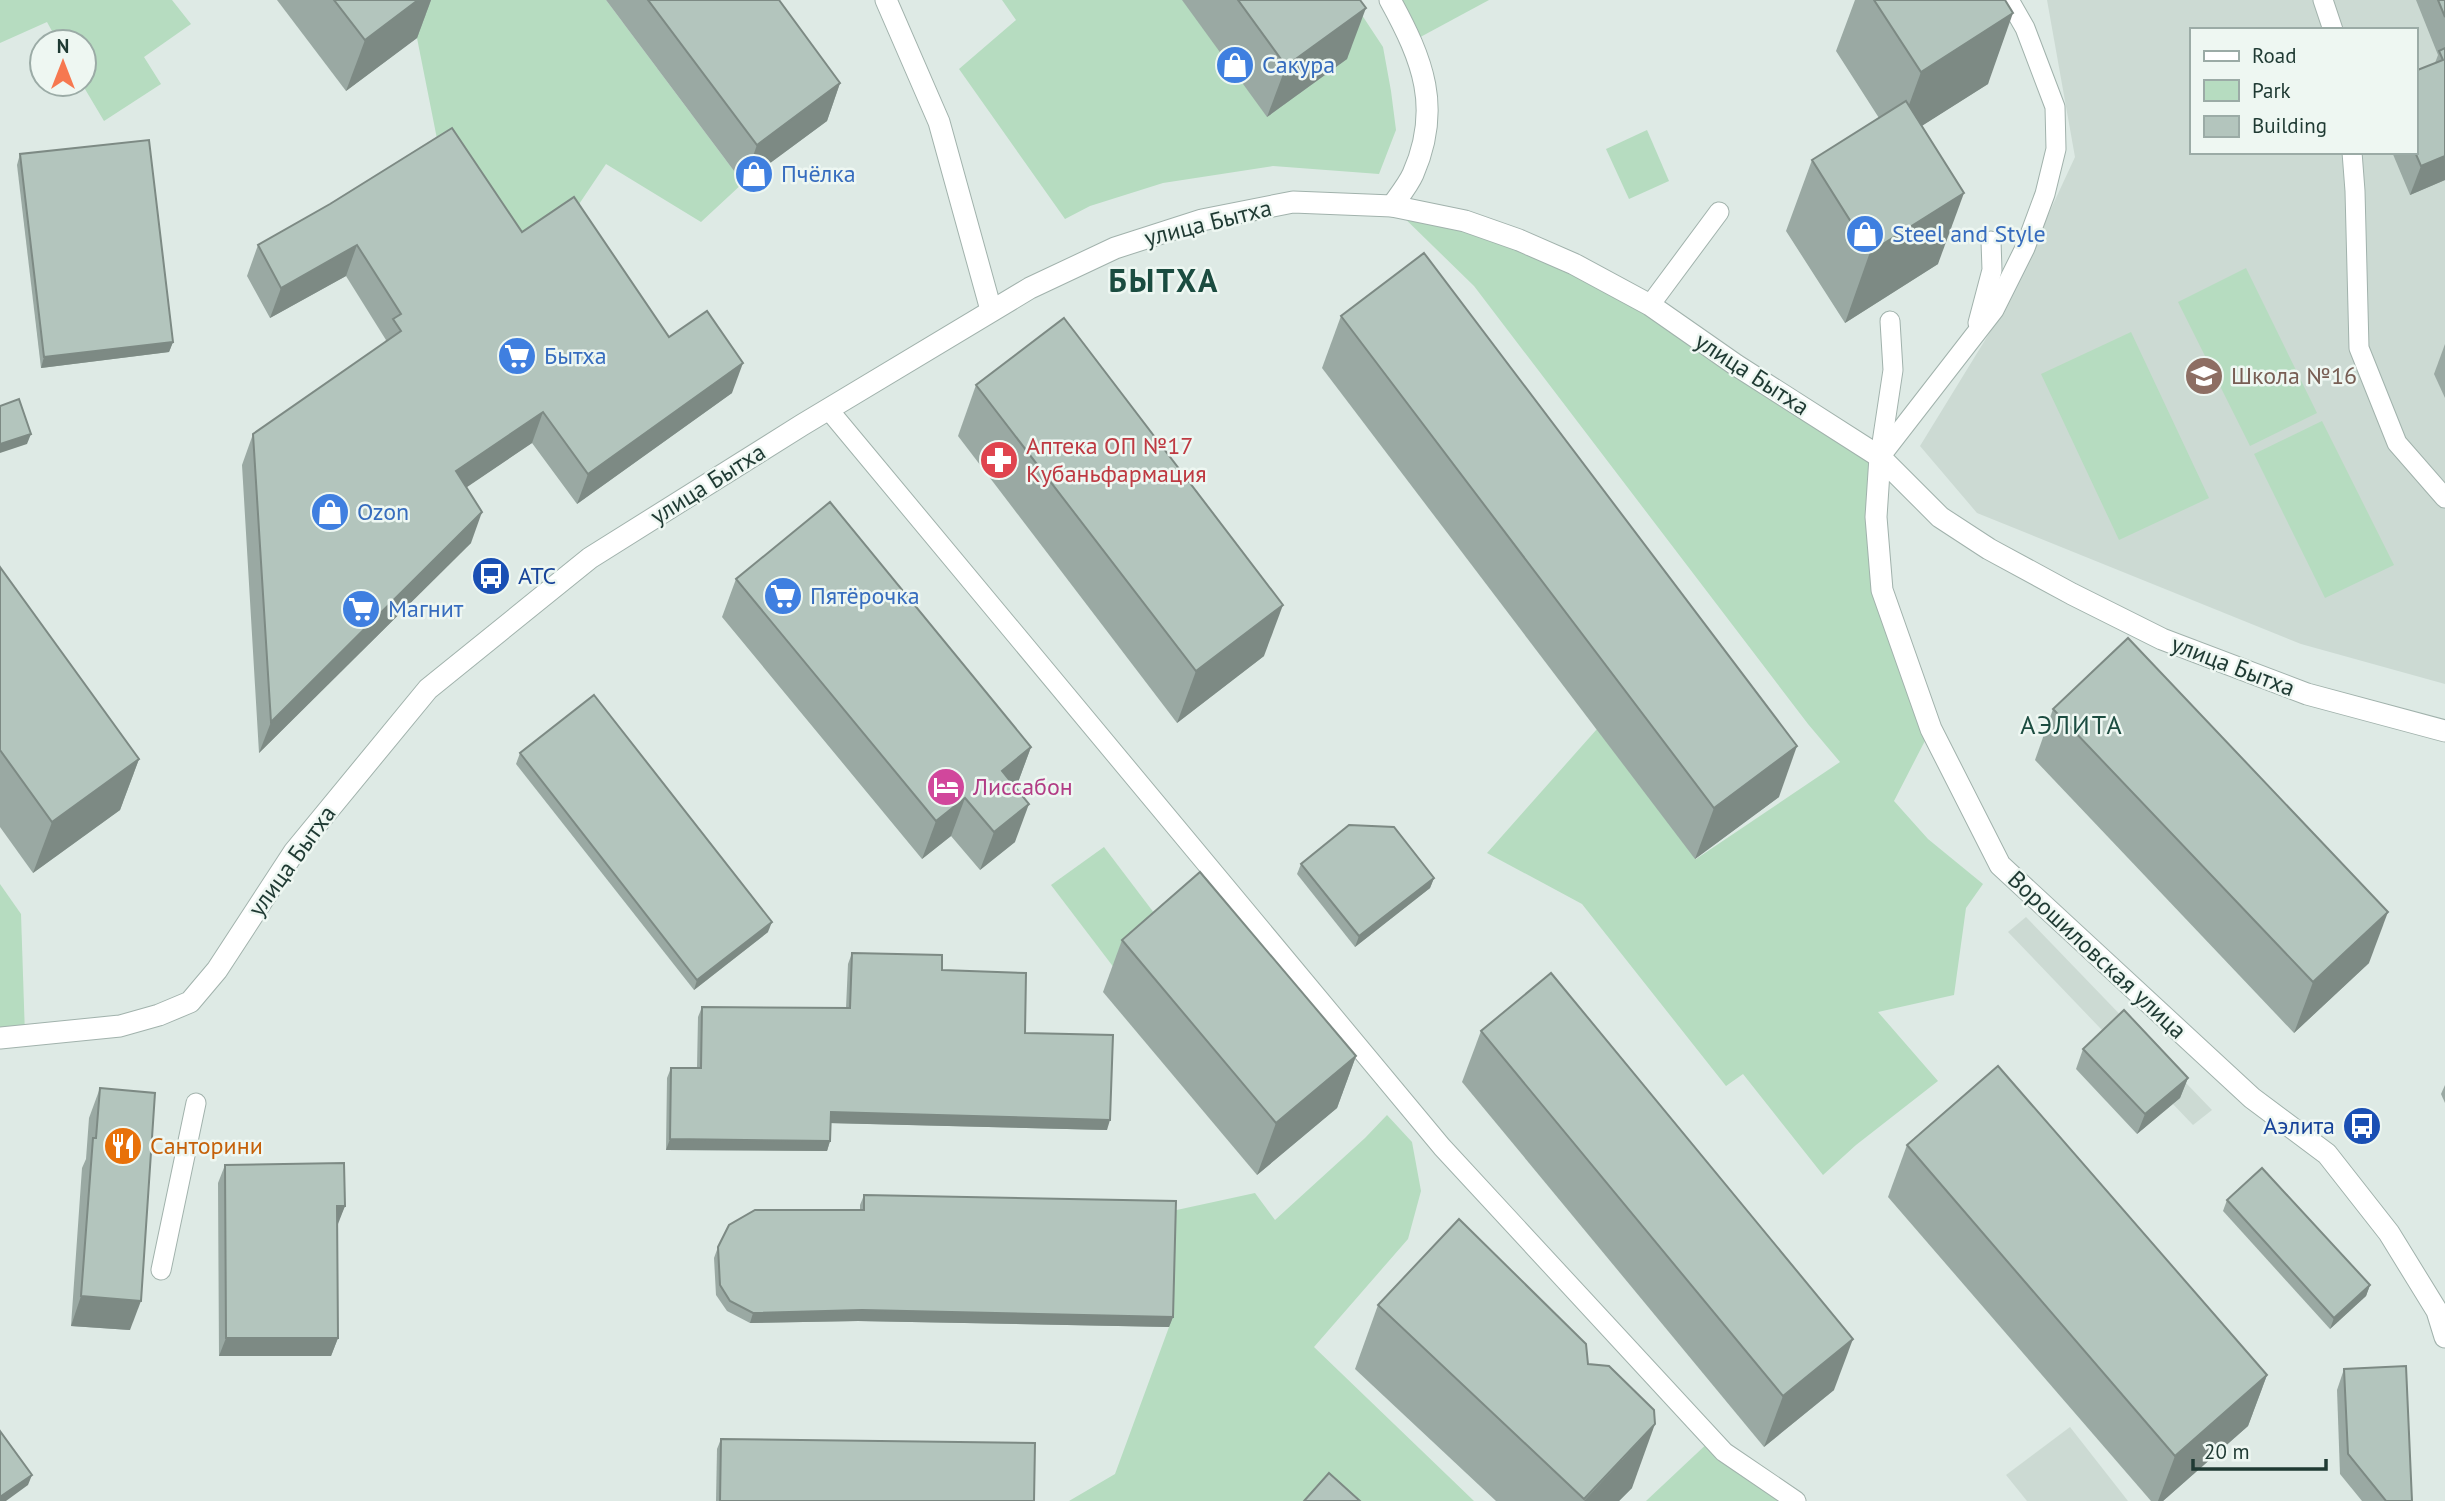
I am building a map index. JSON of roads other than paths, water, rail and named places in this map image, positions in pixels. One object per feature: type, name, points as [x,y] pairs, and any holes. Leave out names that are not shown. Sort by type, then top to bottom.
[{"type":"street","points":[[886,0],[939,122],[991,310]]},
{"type":"street","points":[[1390,0],[1413,41],[1427,95],[1426,137],[1412,177],[1392,206]]},
{"type":"street","name":"улица Бытха","points":[[0,1038],[120,1026],[159,1015],[190,1002],[217,970],[294,852],[428,689],[590,558],[828,409],[1030,288],[1115,248],[1202,220],[1293,202],[1392,206],[1465,221],[1519,240],[1574,264],[1650,305],[1735,365],[1880,457],[1940,517],[1989,549],[2162,639],[2307,694],[2445,731]]},
{"type":"street","name":"Ворошиловская улица","points":[[1880,457],[1876,517],[1882,590],[1931,729],[2000,865],[2252,1098],[2326,1154],[2389,1233],[2437,1311],[2445,1337]]},
{"type":"lane","points":[[1880,457],[1994,310],[2025,248],[2045,194],[2056,149],[2055,107],[2025,28],[2009,0]]},
{"type":"lane","points":[[2323,0],[2332,28]]},
{"type":"lane","points":[[2351,154],[2355,191],[2359,348],[2397,443],[2445,498]]},
{"type":"lane","points":[[1650,305],[1719,212]]},
{"type":"lane","points":[[1975,334],[1992,270],[1991,241]]},
{"type":"lane","points":[[1880,457],[1893,370],[1890,321]]},
{"type":"lane","points":[[828,409],[1436,1140],[1724,1452],[1796,1501]]},
{"type":"lane","points":[[161,1270],[195,1103]]},
{"type":"place","name":"Сакура","points":[[1235,65]]},
{"type":"place","name":"Пчёлка","points":[[754,174]]},
{"type":"place","name":"Steel and Style","points":[[1865,234]]},
{"type":"place","name":"Бытха","points":[[517,356]]},
{"type":"place","name":"Школа №16","points":[[2204,376]]},
{"type":"place","name":"Аптека ОП №17 Кубаньфармация","points":[[999,460]]},
{"type":"place","name":"Ozon","points":[[330,512]]},
{"type":"place","name":"АТС","points":[[491,576]]},
{"type":"place","name":"Пятёрочка","points":[[783,596]]},
{"type":"place","name":"Магнит","points":[[361,609]]},
{"type":"place","name":"Лиссабон","points":[[946,787]]},
{"type":"place","name":"Аэлита","points":[[2362,1126]]},
{"type":"place","name":"Санторини","points":[[123,1146]]},
{"type":"district","name":"БЫТХА","points":[[1164,281]]},
{"type":"district","name":"АЭЛИТА","points":[[2072,725]]}]
